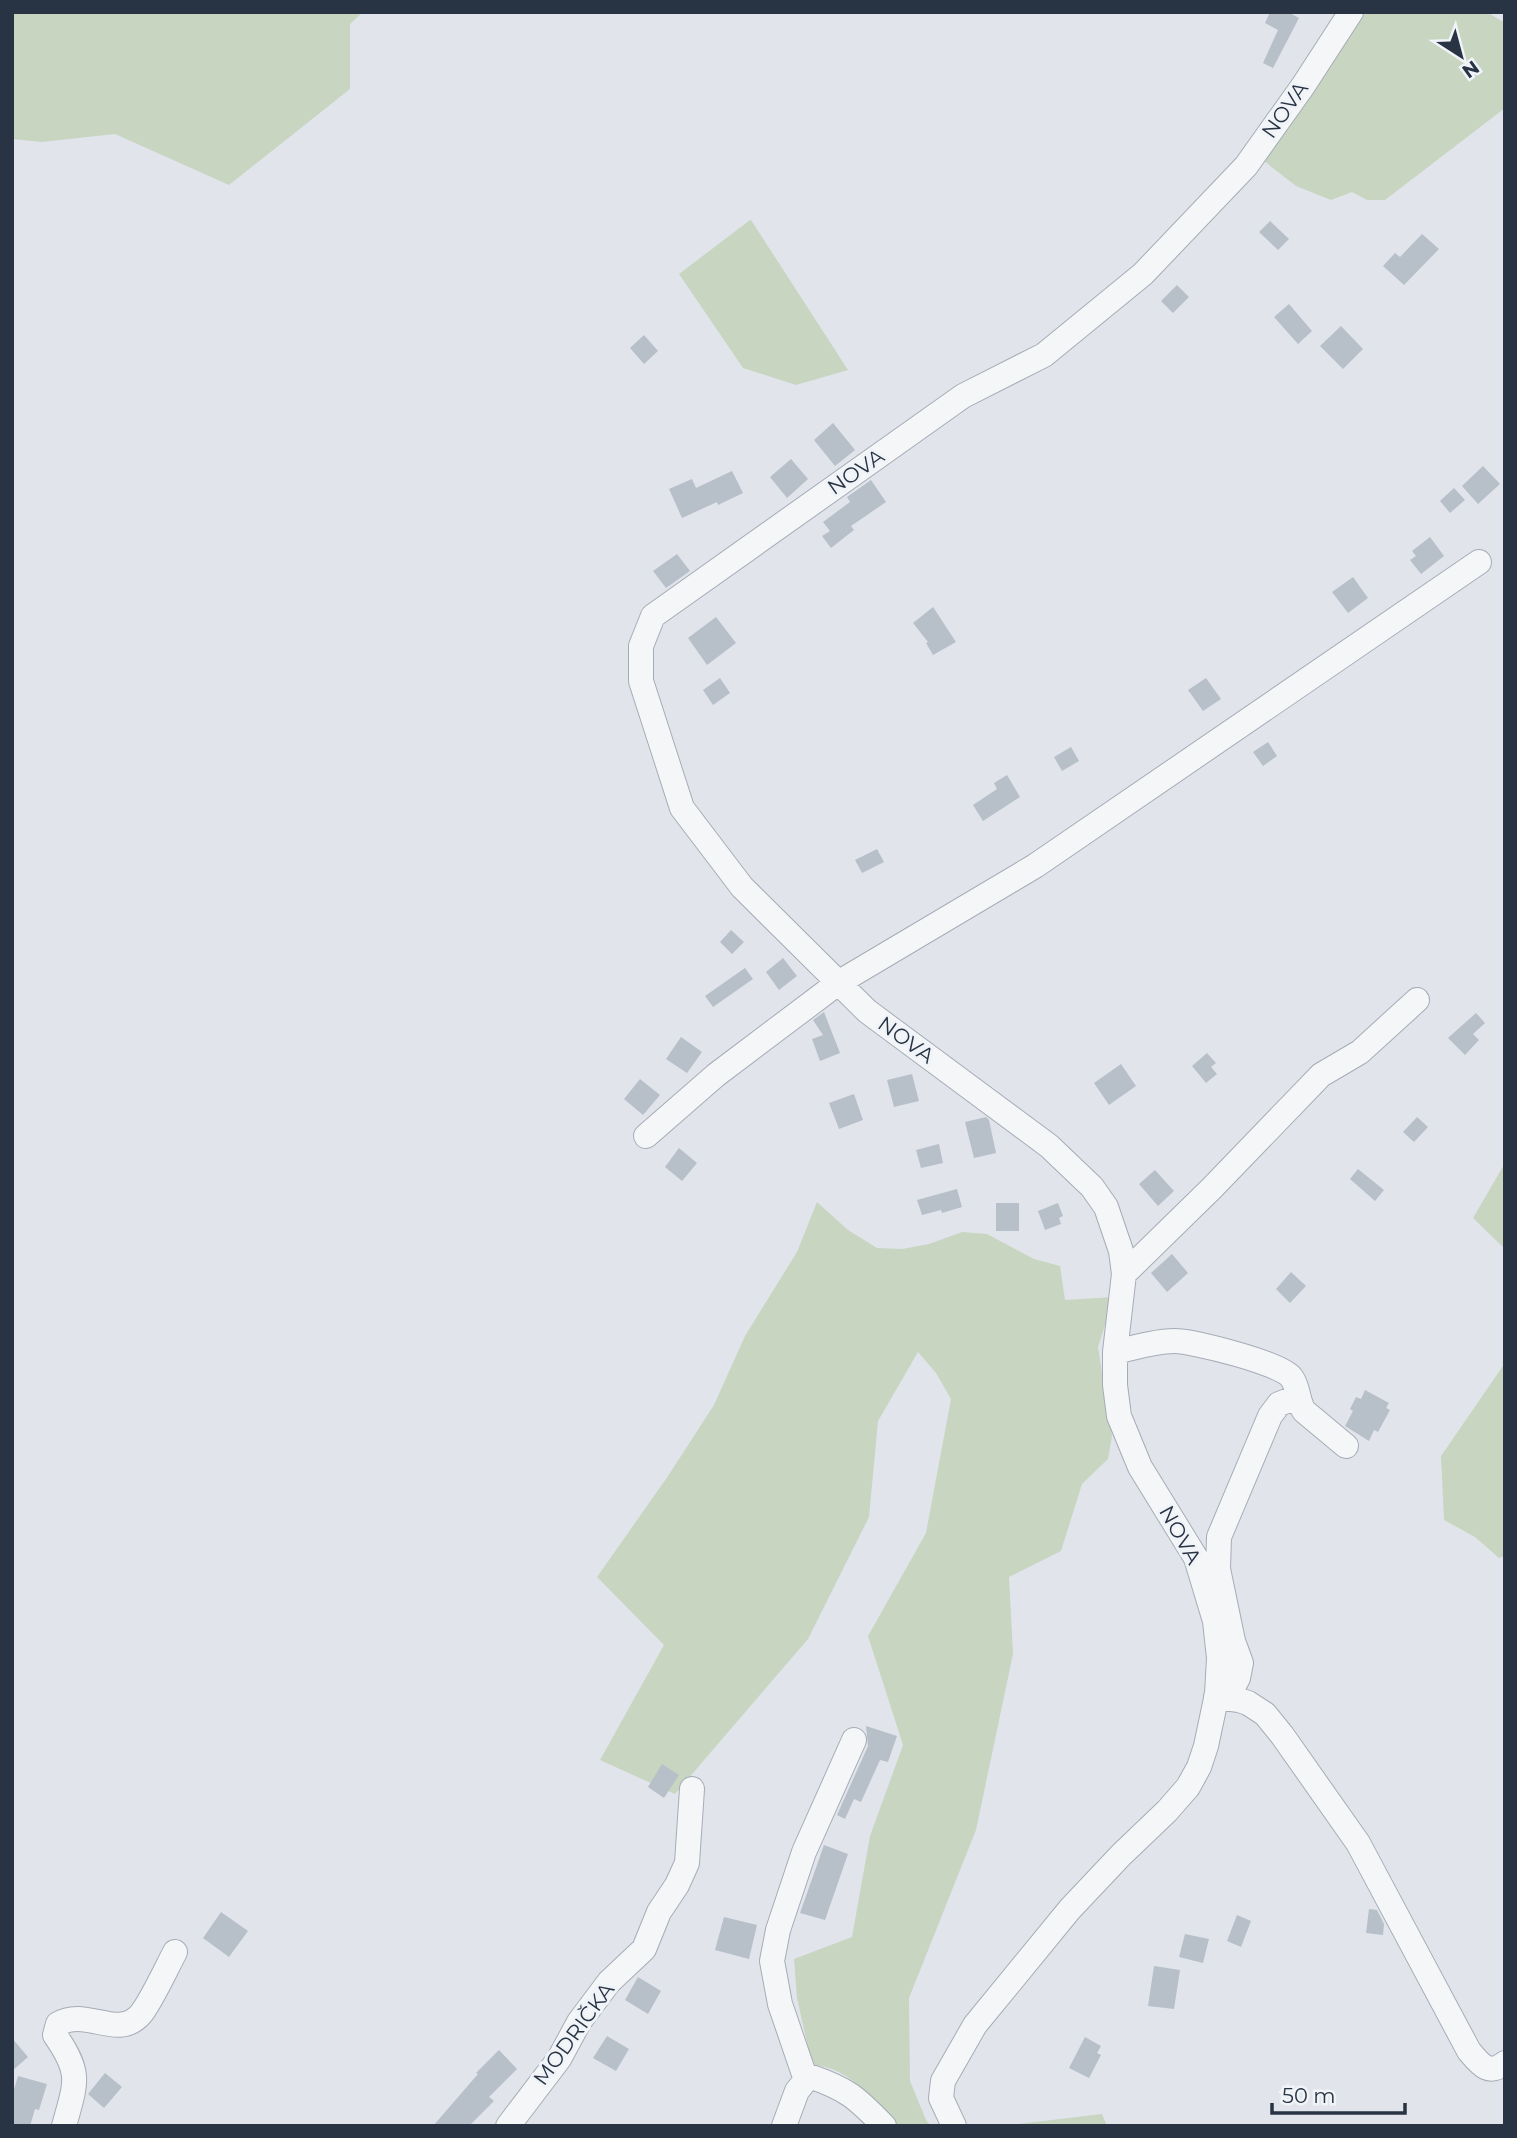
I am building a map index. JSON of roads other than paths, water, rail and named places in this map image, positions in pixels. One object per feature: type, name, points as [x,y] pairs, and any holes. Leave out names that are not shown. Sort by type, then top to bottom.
[{"type":"street","name":"NOVA","points":[[954,2126],[941,2098],[943,2081],[975,2025],[1070,1909],[1188,1787],[1206,1746],[1222,1698],[1215,1621],[1196,1558],[1139,1467],[1119,1416],[1115,1352],[1124,1273],[1121,1251],[1111,1218],[1100,1196],[1049,1146],[867,1011],[742,887],[682,808],[641,681],[640,646],[653,615],[963,396],[1044,355],[1143,274],[1246,166],[1351,12]]},
{"type":"street","points":[[646,1136],[716,1075],[838,983],[1035,866],[1479,562]]},
{"type":"street","points":[[1124,1273],[1212,1188],[1321,1075],[1360,1052],[1417,1000]]},
{"type":"street","points":[[1115,1352],[1178,1341],[1269,1363],[1288,1373],[1294,1380],[1297,1397],[1304,1411],[1346,1446]]},
{"type":"street","points":[[1222,1698],[1238,1678],[1241,1663],[1233,1641],[1217,1569],[1219,1537],[1270,1416],[1279,1405],[1297,1397]]},
{"type":"street","points":[[1222,1698],[1239,1700],[1259,1710],[1282,1735],[1358,1843],[1469,2051],[1482,2066],[1490,2070],[1496,2070],[1505,2063]]},
{"type":"street","points":[[806,2080],[780,2004],[772,1961],[778,1930],[803,1852],[854,1740]]},
{"type":"street","name":"MODRIČKA","points":[[508,2126],[559,2059],[579,2022],[610,1982],[644,1949],[659,1912],[677,1885],[687,1863],[692,1788]]},
{"type":"street","points":[[64,2126],[73,2095],[75,2071],[55,2035],[58,2024],[67,2018],[76,2017],[112,2025],[128,2023],[140,2015],[175,1952]]},
{"type":"street","points":[[784,2126],[797,2091],[809,2076],[840,2087],[856,2097],[884,2126]]}]
